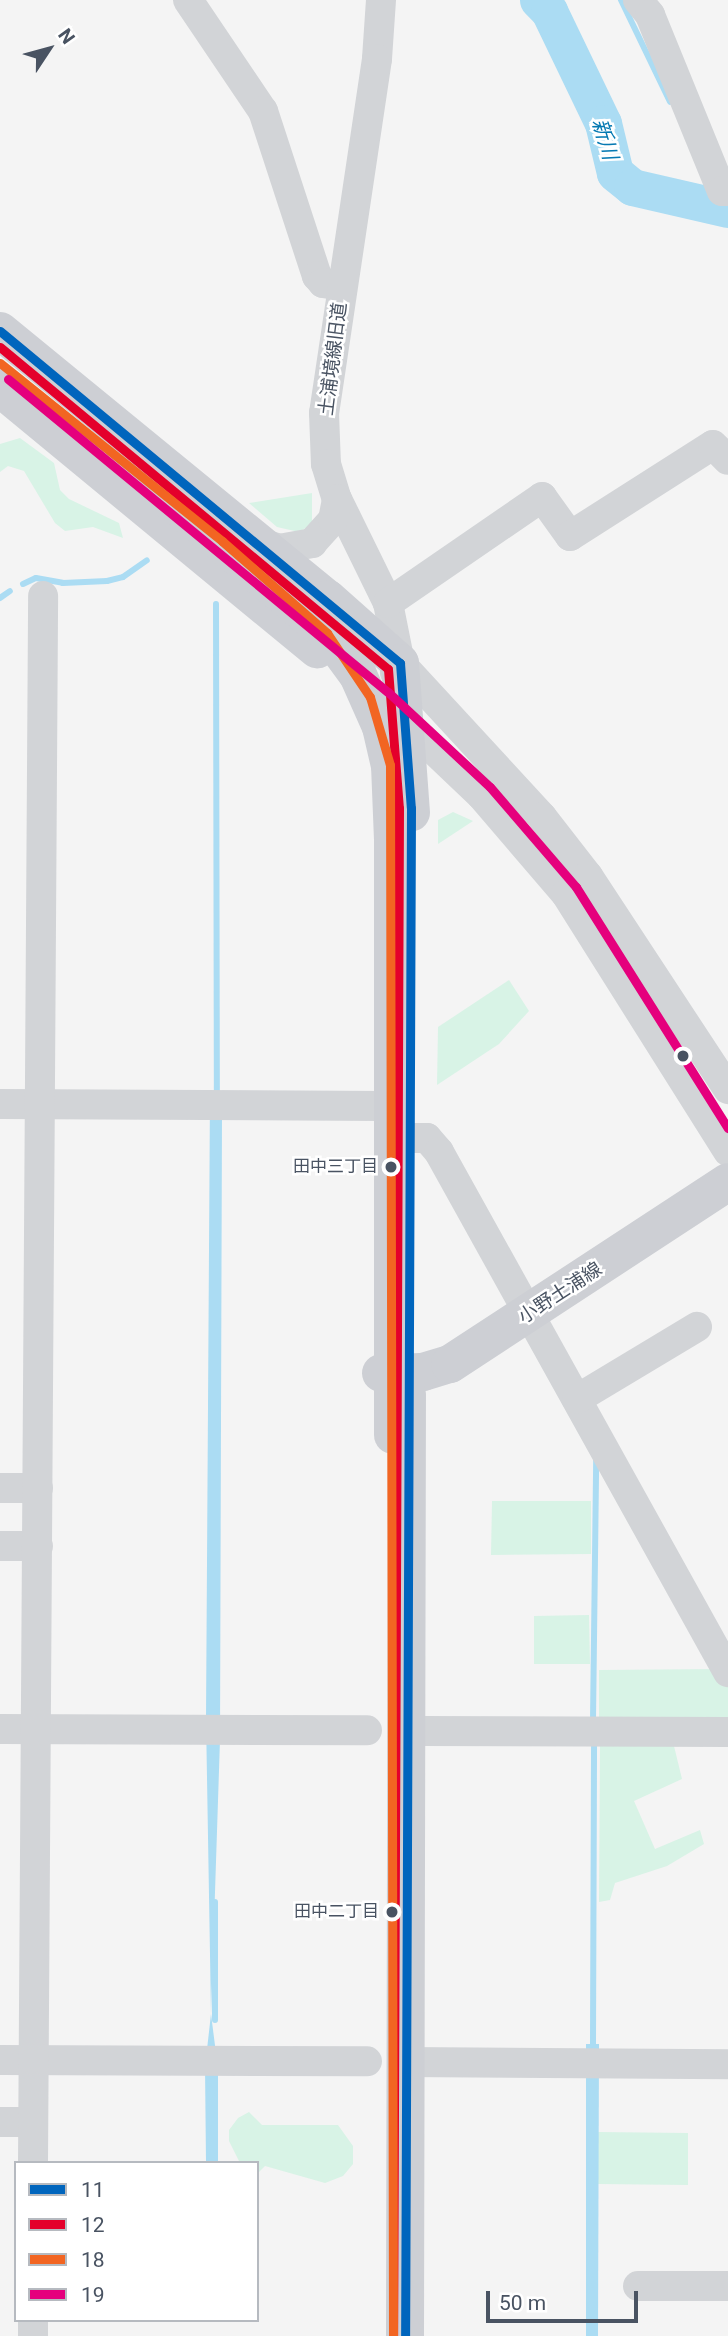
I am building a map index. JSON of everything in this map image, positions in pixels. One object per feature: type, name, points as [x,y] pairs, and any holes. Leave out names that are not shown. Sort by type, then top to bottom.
[{"type":"main road","points":[[0,331],[261,543],[400,663],[393,712],[382,1106],[394,1373],[405,2062],[405,2336]]},
{"type":"main road","points":[[0,363],[162,494],[327,633],[370,697],[390,765],[393,2336]]},
{"type":"main road","points":[[0,388],[393,712],[411,808],[408,1138],[394,1373],[381,2336]]},
{"type":"main road","name":"小野土浦線","points":[[394,1373],[450,1364],[728,1182]]},
{"type":"street","points":[[188,0],[263,111],[317,276],[323,283],[342,286]]},
{"type":"street","name":"土浦境線旧道","points":[[381,0],[377,59],[324,413],[326,464],[337,499],[388,603],[400,663]]},
{"type":"street","points":[[638,0],[650,15],[722,191],[728,191]]},
{"type":"street","points":[[388,603],[542,497],[570,537],[713,445],[728,460]]},
{"type":"street","points":[[261,543],[279,549],[312,543],[333,520],[337,499]]},
{"type":"street","points":[[33,2161],[43,596]]},
{"type":"street","points":[[400,663],[533,808],[588,876],[728,1089]]},
{"type":"street","points":[[393,712],[523,840],[566,894],[728,1152]]},
{"type":"street","points":[[0,1104],[382,1106]]},
{"type":"street","points":[[408,1138],[426,1138],[439,1152],[728,1672]]},
{"type":"street","points":[[577,1399],[697,1327]]},
{"type":"street","points":[[0,1488],[38,1488]]},
{"type":"street","points":[[0,1546],[38,1546]]},
{"type":"street","points":[[0,1729],[367,1730]]},
{"type":"street","points":[[421,1731],[728,1732]]},
{"type":"street","points":[[0,2060],[367,2061]]},
{"type":"street","points":[[405,2062],[728,2064]]},
{"type":"street","points":[[0,2122],[33,2122]]},
{"type":"street","points":[[638,2286],[728,2286]]},
{"type":"green space","points":[[20,438],[54,463],[60,490],[69,499],[119,523],[123,538],[93,527],[65,531],[55,523],[24,471],[8,466],[0,472],[0,444]]},
{"type":"green space","points":[[312,493],[312,524],[299,532],[277,527],[249,503]]},
{"type":"green space","points":[[453,812],[473,821],[438,844],[438,820]]},
{"type":"green space","points":[[509,980],[529,1011],[499,1044],[437,1085],[438,1027]]},
{"type":"green space","points":[[492,1501],[591,1501],[591,1554],[491,1555]]},
{"type":"green space","points":[[589,1615],[590,1664],[534,1664],[534,1616]]},
{"type":"green space","points":[[718,1669],[728,1687],[728,1721],[599,1721],[599,1670]]},
{"type":"green space","points":[[600,1746],[674,1746],[682,1779],[634,1801],[655,1849],[700,1830],[704,1844],[667,1866],[615,1883],[610,1900],[599,1902]]},
{"type":"green space","points":[[249,2112],[262,2125],[338,2125],[353,2146],[353,2164],[343,2176],[325,2183],[265,2166],[259,2172],[259,2161],[239,2161],[229,2141],[229,2130],[238,2118]]},
{"type":"green space","points":[[598,2132],[688,2133],[688,2185],[598,2184]]},
{"type":"water","points":[[210,1091],[222,1113],[220,1740],[211,2014],[206,1719]]},
{"type":"water","points":[[211,2014],[218,2069],[218,2161],[206,2161],[205,2067]]},
{"type":"water","points":[[586,2044],[599,2044],[598,2336],[586,2336]]},
{"type":"waterway","name":"新川","points":[[538,0],[549,11],[603,123],[615,173],[632,187],[728,209]]},
{"type":"waterway","points":[[621,0],[670,102]]},
{"type":"waterway","points":[[23,584],[36,578],[63,583],[107,581],[123,577],[147,560]]},
{"type":"waterway","points":[[0,598],[10,591]]},
{"type":"waterway","points":[[216,604],[217,1093]]},
{"type":"waterway","points":[[593,1721],[596,1458]]},
{"type":"waterway","points":[[593,2045],[594,1743]]},
{"type":"waterway","points":[[215,1902],[215,2020]]},
{"type":"transit line","name":"11","points":[[0,331],[400,663],[411,808],[405,2336]]},
{"type":"transit line","name":"12","points":[[0,347],[388,669],[399,808],[393,2336]]},
{"type":"transit line","name":"18","points":[[0,363],[222,541],[327,633],[370,697],[390,765],[393,2336]]},
{"type":"transit line","name":"19","points":[[8,379],[388,692],[490,787],[576,887],[728,1128]]},
{"type":"place","name":"田中三丁目","points":[[391,1167]]},
{"type":"place","name":"田中二丁目","points":[[392,1912]]}]
